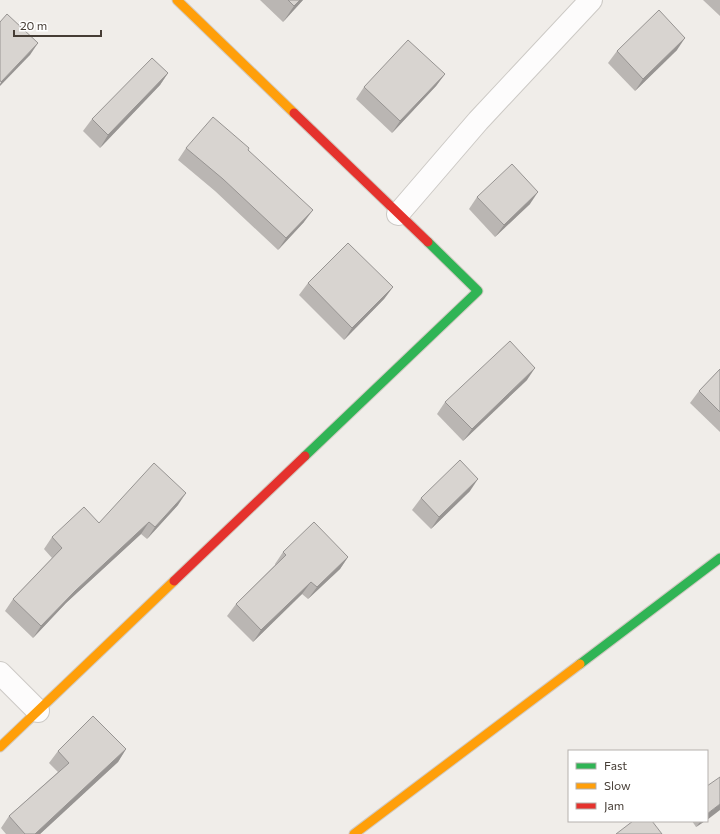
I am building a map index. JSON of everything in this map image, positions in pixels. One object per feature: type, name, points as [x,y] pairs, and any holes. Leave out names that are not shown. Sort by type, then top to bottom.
[{"type":"street","points":[[0,747],[478,291],[177,0]]},
{"type":"street","points":[[398,214],[478,121],[591,0]]},
{"type":"street","points":[[354,834],[720,558]]},
{"type":"street","points":[[0,673],[38,711]]},
{"type":"building","points":[[288,0],[300,0],[294,6]]},
{"type":"building","points":[[659,10],[685,38],[643,79],[617,51]]},
{"type":"building","points":[[7,14],[38,43],[1,82],[0,22]]},
{"type":"building","points":[[408,40],[445,74],[400,121],[364,87]]},
{"type":"building","points":[[152,58],[168,73],[108,135],[92,119]]},
{"type":"building","points":[[213,117],[249,148],[248,150],[313,210],[286,238],[223,179],[186,148]]},
{"type":"building","points":[[512,164],[538,192],[504,225],[477,197]]},
{"type":"building","points":[[348,243],[393,287],[352,328],[308,283]]},
{"type":"building","points":[[510,341],[535,368],[472,429],[445,402]]},
{"type":"building","points":[[720,369],[720,412],[699,391]]},
{"type":"building","points":[[460,460],[478,479],[439,517],[421,498]]},
{"type":"building","points":[[154,463],[186,493],[155,527],[149,522],[75,591],[41,626],[13,599],[62,548],[52,537],[84,507],[99,523]]},
{"type":"building","points":[[314,522],[348,557],[317,587],[311,582],[261,630],[236,604],[286,555],[283,552]]},
{"type":"building","points":[[93,716],[126,749],[35,834],[25,834],[9,816],[69,763],[58,751]]},
{"type":"building","points":[[720,777],[720,804],[708,813],[708,785]]},
{"type":"building","points":[[632,822],[653,822],[662,834],[616,834]]},
{"type":"traffic: fast","points":[[305,456],[478,291],[428,242]]},
{"type":"traffic: fast","points":[[580,664],[720,558]]},
{"type":"traffic: slow","points":[[177,0],[294,113]]},
{"type":"traffic: slow","points":[[0,747],[174,581]]},
{"type":"traffic: slow","points":[[354,834],[580,664]]},
{"type":"traffic: jam","points":[[294,113],[428,242]]},
{"type":"traffic: jam","points":[[174,581],[305,456]]}]
